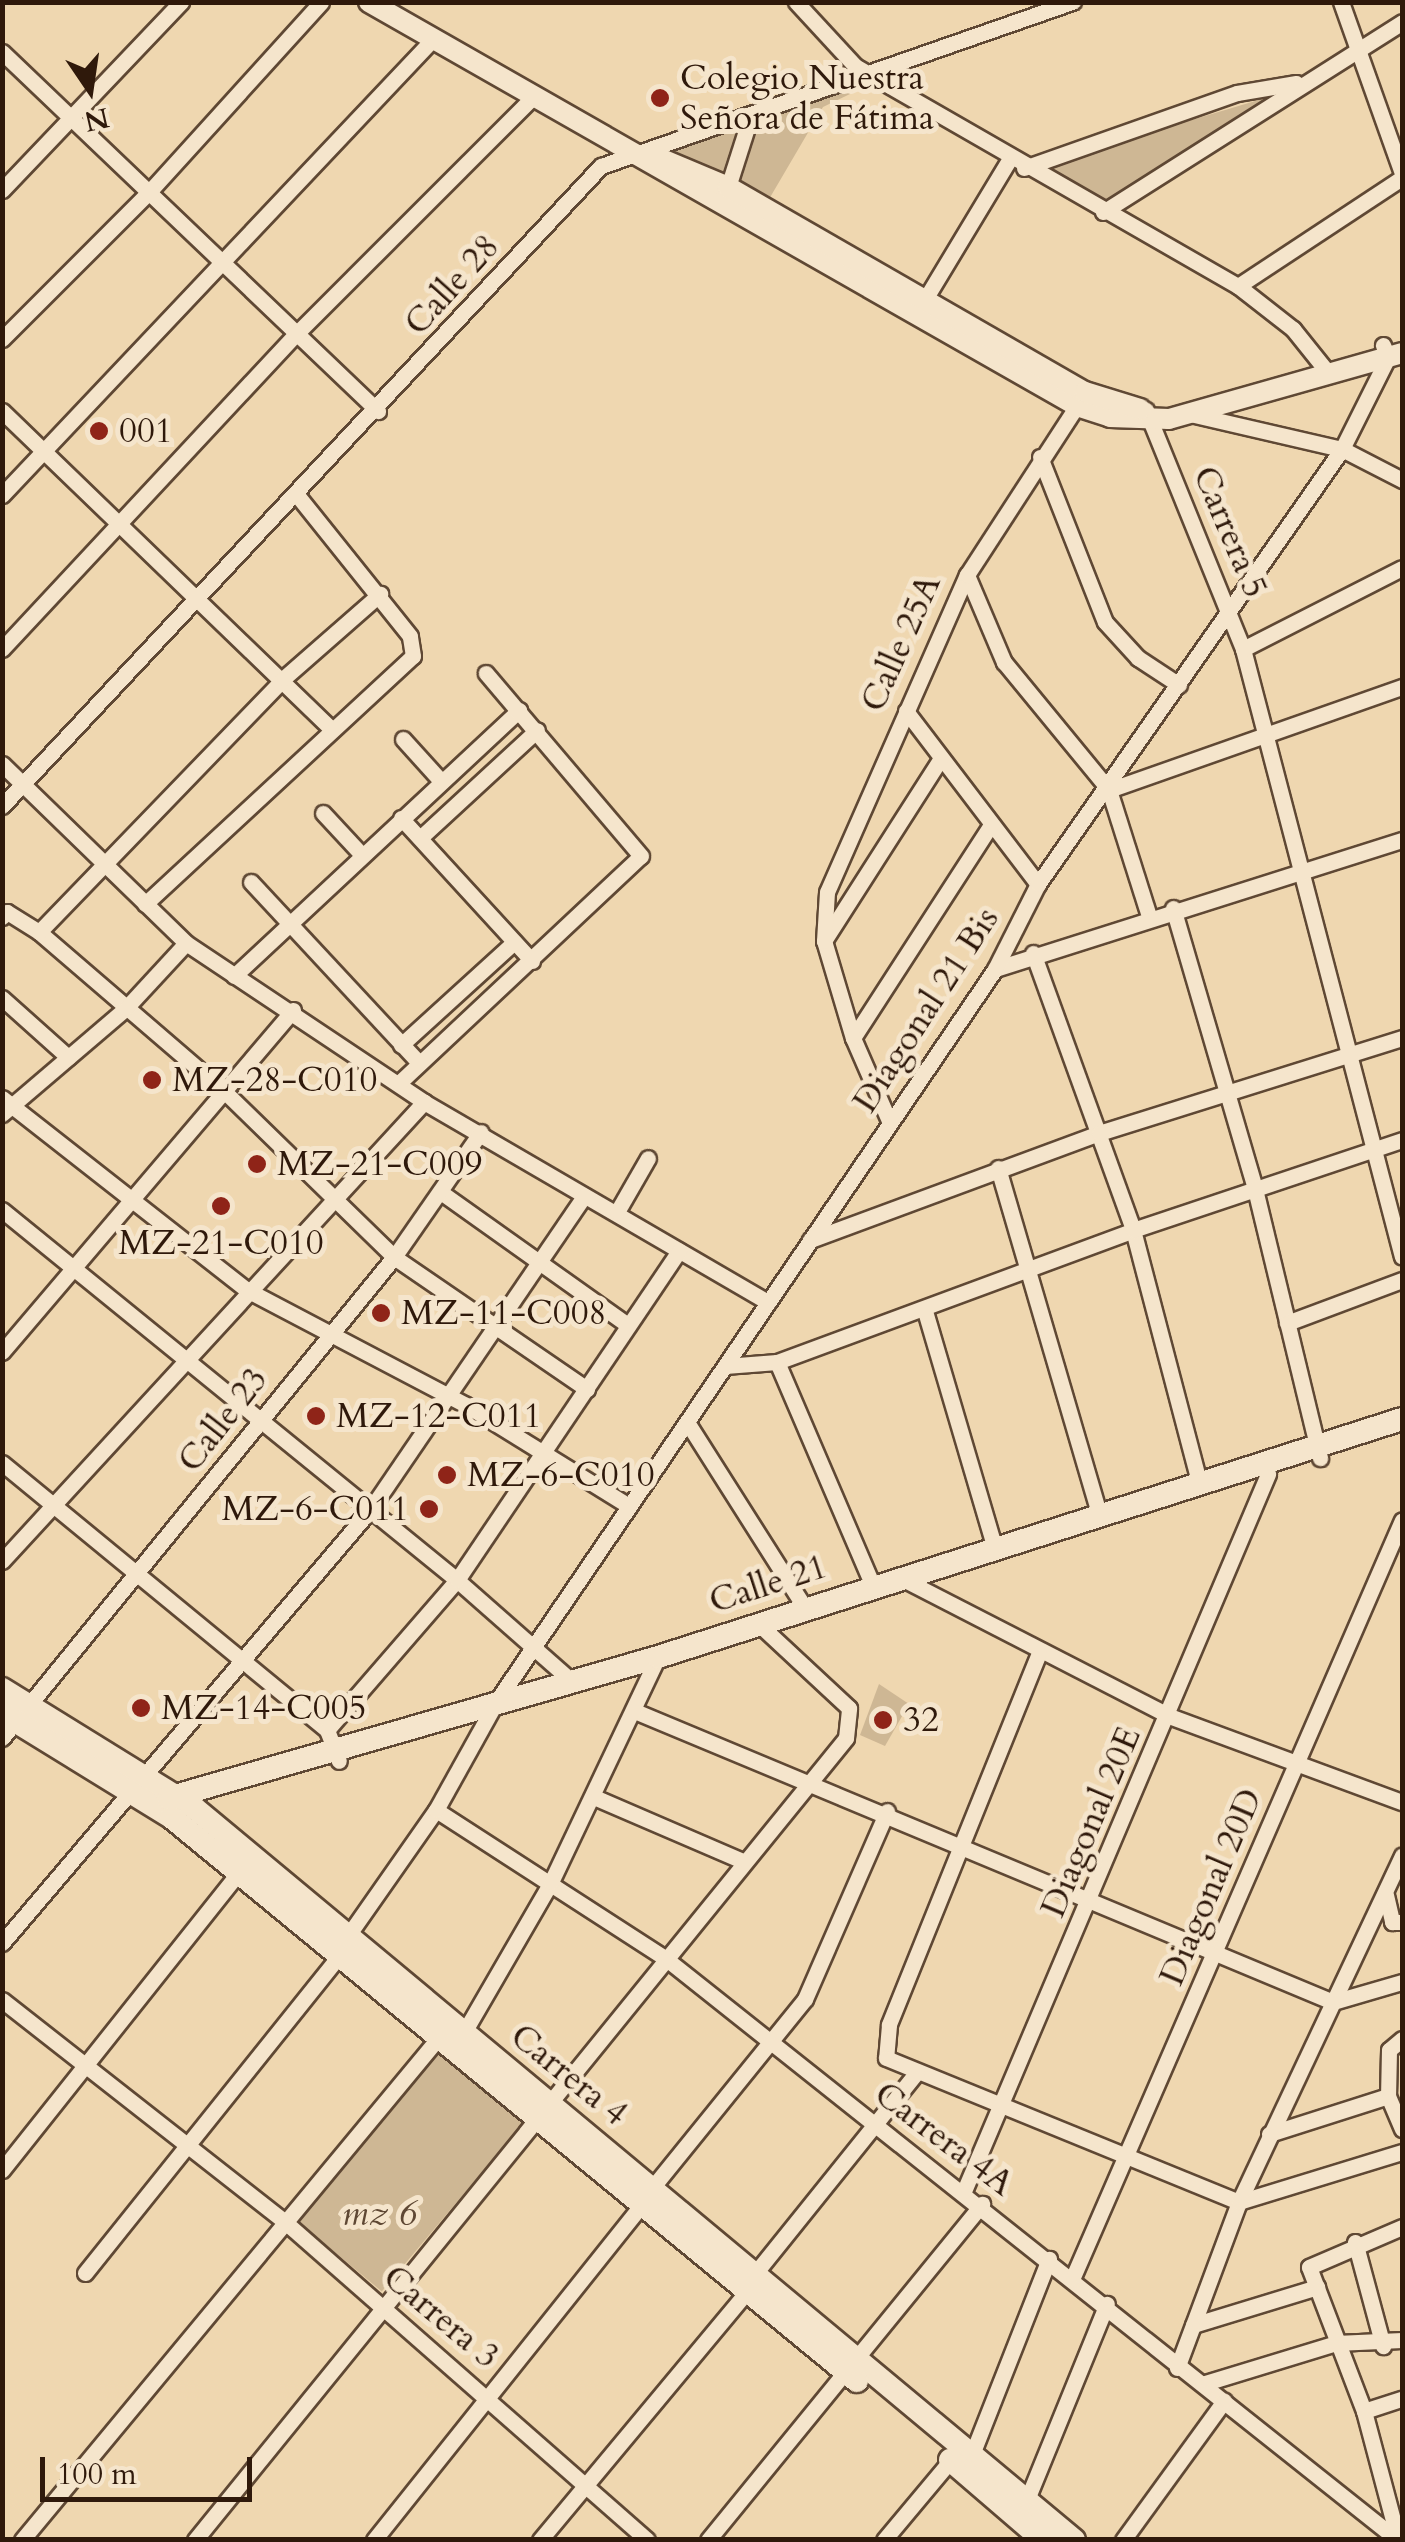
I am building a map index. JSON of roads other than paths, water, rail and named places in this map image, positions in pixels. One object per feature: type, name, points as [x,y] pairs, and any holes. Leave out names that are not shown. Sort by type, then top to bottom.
[{"type":"main road","name":"Calle 21","points":[[494,1708],[766,1631],[909,1583],[1268,1474],[1402,1419]]},
{"type":"main road","name":"Calle 21","points":[[172,1806],[574,1683],[658,1662],[873,1586],[909,1583],[995,1549],[1199,1482],[1402,1431]]},
{"type":"main road","name":"Carrera 4","points":[[2,1689],[12,1719],[172,1806],[344,1946],[752,2281],[961,2459],[1044,2540]]},
{"type":"main road","name":"Carrera 4","points":[[172,1806],[239,1872],[344,1946]]},
{"type":"main road","name":"Carrera 4","points":[[961,2459],[1074,2540]]},
{"type":"street","points":[[2,190],[73,120],[181,2]]},
{"type":"street","points":[[2,340],[149,192],[322,2]]},
{"type":"street","points":[[369,2],[532,98],[1081,399],[1148,416],[1190,414],[1326,368]]},
{"type":"street","points":[[796,2],[829,43],[863,70],[1009,160],[1238,286],[1293,329],[1326,368]]},
{"type":"street","name":"Calle 28","points":[[2,806],[378,411],[598,168],[626,150],[751,115],[863,70],[1043,7],[1073,2]]},
{"type":"street","points":[[1238,286],[1402,176],[1340,2]]},
{"type":"street","points":[[1103,212],[1402,22]]},
{"type":"street","points":[[2,495],[434,38]]},
{"type":"street","points":[[2,52],[378,411]]},
{"type":"street","points":[[1024,168],[1237,93],[1315,76]]},
{"type":"street","points":[[2,649],[297,334],[532,98]]},
{"type":"street","points":[[728,187],[751,115]]},
{"type":"street","points":[[626,150],[728,187],[919,310]]},
{"type":"street","points":[[919,310],[1009,160]]},
{"type":"street","points":[[1148,416],[1394,348]]},
{"type":"street","name":"Diagonal 21 Bis","points":[[84,2273],[344,1946],[436,1810],[533,1647],[995,969],[1038,884],[1110,790],[1342,450],[1394,348]]},
{"type":"street","name":"Calle 25A","points":[[824,941],[828,892],[967,575],[1081,399]]},
{"type":"street","points":[[2,411],[118,525],[284,678],[332,730]]},
{"type":"street","points":[[1190,414],[1342,450],[1402,480]]},
{"type":"street","name":"Carrera 5","points":[[1148,416],[1243,649],[1353,1053],[1402,1257]]},
{"type":"street","points":[[1040,457],[1105,622],[1138,658],[1180,685]]},
{"type":"street","points":[[145,904],[414,656],[410,636],[380,594],[297,495]]},
{"type":"street","points":[[1243,649],[1402,568]]},
{"type":"street","points":[[967,575],[1004,662],[1110,790],[1149,916]]},
{"type":"street","points":[[39,932],[101,861],[284,678],[380,594]]},
{"type":"street","points":[[400,1082],[641,856],[486,673]]},
{"type":"street","points":[[1110,790],[1268,738],[1402,688]]},
{"type":"street","points":[[234,976],[519,710]]},
{"type":"street","points":[[906,711],[1038,884]]},
{"type":"street","points":[[420,838],[537,730]]},
{"type":"street","points":[[404,739],[441,782]]},
{"type":"street","points":[[890,1122],[853,1038],[824,941],[941,758]]},
{"type":"street","points":[[2,764],[186,943],[294,1010],[424,1102],[482,1132],[768,1302]]},
{"type":"street","points":[[323,813],[362,854]]},
{"type":"street","points":[[401,818],[532,961]]},
{"type":"street","points":[[853,1038],[991,825]]},
{"type":"street","points":[[995,969],[1173,908],[1402,840]]},
{"type":"street","points":[[251,882],[419,1063]]},
{"type":"street","points":[[1173,908],[1255,1188],[1320,1452]]},
{"type":"street","points":[[4,914],[39,932],[224,1091],[394,1257],[586,1389]]},
{"type":"street","points":[[401,1045],[514,942]]},
{"type":"street","points":[[186,943],[126,1008],[5,1106],[247,1290],[328,1336],[450,1396],[629,1506]]},
{"type":"street","points":[[1033,953],[1132,1230],[1199,1482]]},
{"type":"street","points":[[2,998],[68,1057]]},
{"type":"street","points":[[2,1352],[294,1010]]},
{"type":"street","points":[[810,1240],[1099,1133],[1402,1038]]},
{"type":"street","points":[[2,1561],[247,1290],[424,1102]]},
{"type":"street","name":"Calle 23","points":[[12,1719],[140,1576],[258,1422],[394,1257],[482,1132]]},
{"type":"street","points":[[724,1366],[777,1362],[925,1311],[1132,1230],[1402,1140]]},
{"type":"street","points":[[617,1212],[648,1158]]},
{"type":"street","points":[[998,1168],[1099,1514]]},
{"type":"street","points":[[442,1194],[628,1325]]},
{"type":"street","points":[[2,1943],[370,1510],[498,1328],[538,1261],[584,1196]]},
{"type":"street","points":[[2,1210],[457,1580],[574,1683]]},
{"type":"street","points":[[327,1730],[457,1580],[546,1455],[679,1250]]},
{"type":"street","points":[[1287,1323],[1402,1280]]},
{"type":"street","points":[[925,1311],[995,1549]]},
{"type":"street","points":[[777,1362],[873,1586]]},
{"type":"street","points":[[687,1422],[805,1608]]},
{"type":"street","points":[[2,1463],[327,1730],[338,1756]]},
{"type":"street","name":"Diagonal 20E","points":[[964,2191],[1004,2107],[1268,1474]]},
{"type":"street","name":"Diagonal 20D","points":[[1073,2277],[1218,1951],[1296,1764],[1396,1556],[1402,1520]]},
{"type":"street","points":[[909,1583],[1169,1716],[1402,1802]]},
{"type":"street","points":[[195,2540],[385,2310],[540,2110],[846,1738],[852,1716],[766,1631]]},
{"type":"street","points":[[1039,1652],[888,2025],[886,2058],[1239,2202],[1402,2152]]},
{"type":"street","points":[[22,2540],[284,2221],[452,2035],[552,1882],[658,1662]]},
{"type":"street","points":[[637,1712],[887,1811],[1334,2002],[1402,1982]]},
{"type":"street","points":[[594,1798],[745,1862]]},
{"type":"street","name":"Carrera 4A","points":[[436,1810],[664,1958],[982,2204],[1107,2304],[1177,2368],[1398,2540]]},
{"type":"street","points":[[374,2540],[804,1999],[887,1811]]},
{"type":"street","points":[[1177,2368],[1239,2202],[1402,1855]]},
{"type":"street","points":[[2,2170],[239,1872]]},
{"type":"street","points":[[1386,1895],[1400,1923]]},
{"type":"street","name":"Carrera 3","points":[[2,2000],[284,2221],[488,2396],[647,2540]]},
{"type":"street","points":[[1400,2039],[1389,2050],[1388,2096],[1402,2129]]},
{"type":"street","points":[[540,2540],[878,2127],[917,2072]]},
{"type":"street","points":[[1269,2134],[1388,2096]]},
{"type":"street","points":[[708,2540],[982,2204]]},
{"type":"street","points":[[1398,2540],[1364,2411],[1309,2267],[1355,2242],[1402,2228]]},
{"type":"street","points":[[1355,2242],[1383,2346]]},
{"type":"street","points":[[884,2540],[961,2459],[1050,2259]]},
{"type":"street","points":[[1194,2325],[1316,2288]]},
{"type":"street","points":[[1026,2502],[1107,2304]]},
{"type":"street","points":[[1202,2384],[1336,2343],[1383,2346],[1402,2340]]},
{"type":"street","points":[[1364,2411],[1402,2399]]},
{"type":"street","points":[[1123,2540],[1224,2401]]},
{"type":"place","name":"Colegio Nuestra Señora de Fátima","points":[[660,98]]},
{"type":"place","name":"001","points":[[99,431]]},
{"type":"place","name":"MZ-28-C010","points":[[152,1080]]},
{"type":"place","name":"MZ-21-C009","points":[[257,1164]]},
{"type":"place","name":"MZ-21-C010","points":[[221,1206]]},
{"type":"place","name":"MZ-11-C008","points":[[381,1313]]},
{"type":"place","name":"MZ-12-C011","points":[[316,1416]]},
{"type":"place","name":"MZ-6-C010","points":[[447,1475]]},
{"type":"place","name":"MZ-6-C011","points":[[429,1509]]},
{"type":"place","name":"MZ-14-C005","points":[[141,1708]]},
{"type":"place","name":"32","points":[[883,1720]]},
{"type":"park label","name":"mz 6","points":[[379,2214]]}]
